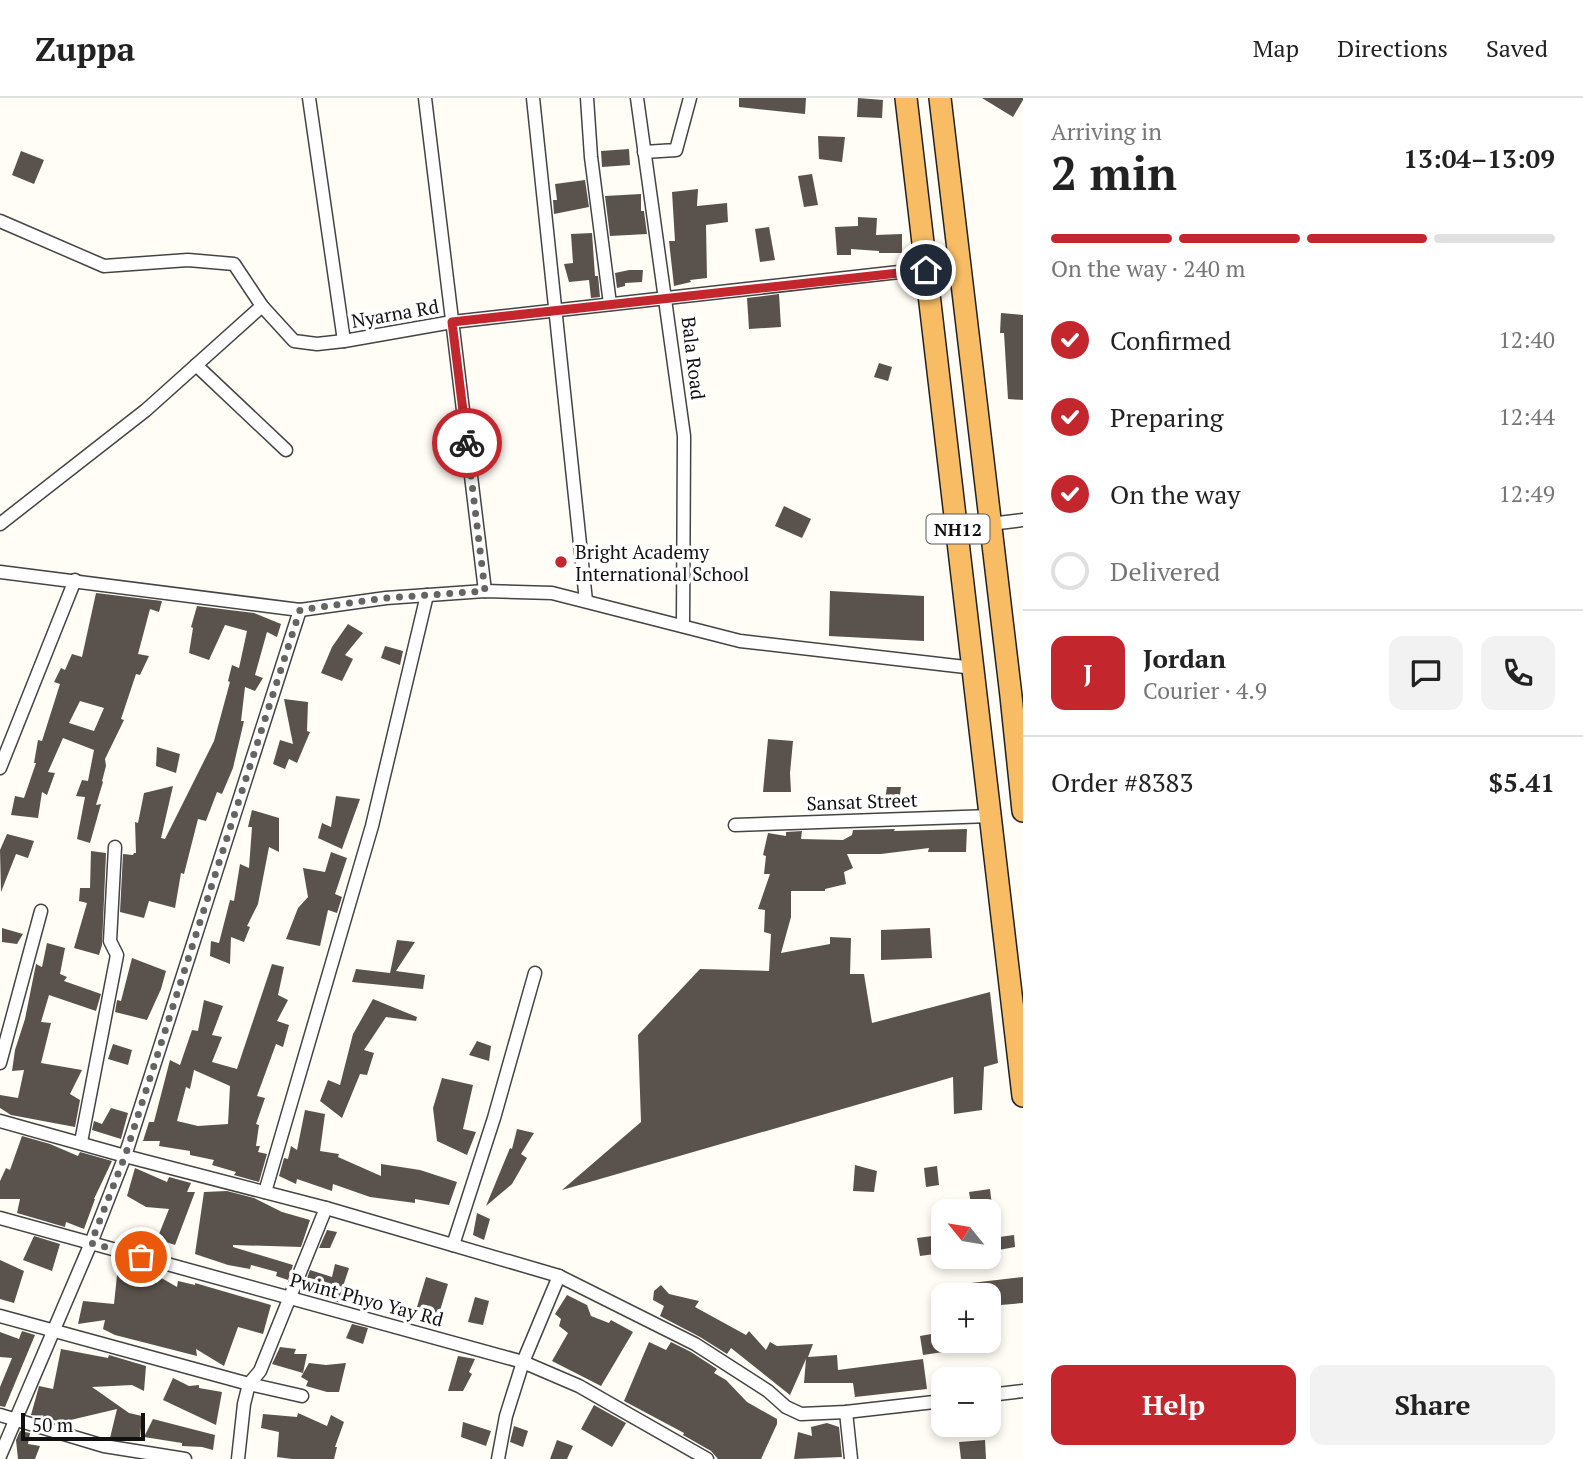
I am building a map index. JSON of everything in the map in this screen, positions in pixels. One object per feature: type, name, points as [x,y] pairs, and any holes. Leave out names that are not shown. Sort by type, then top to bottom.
[{"type":"highway","name":"NH12","points":[[906,98],[991,816],[1015,960],[1023,1096]]},
{"type":"highway","name":"NH12","points":[[940,98],[990,524],[1017,698],[1017,763],[1023,811]]},
{"type":"highway","points":[[915,172],[948,170]]},
{"type":"highway","points":[[939,367],[971,364]]},
{"type":"highway","points":[[961,555],[994,552]]},
{"type":"highway","points":[[986,766],[1017,763]]},
{"type":"street","points":[[309,98],[344,341]]},
{"type":"street","points":[[425,98],[485,591]]},
{"type":"street","points":[[533,98],[586,601]]},
{"type":"street","points":[[587,98],[610,304]]},
{"type":"street","name":"Bala Road","points":[[637,98],[684,436],[683,626]]},
{"type":"street","points":[[644,152],[676,149],[690,98]]},
{"type":"street","name":"Nyarna Rd","points":[[0,221],[104,266],[188,260],[234,264],[262,306],[294,341],[317,344],[452,322],[926,270]]},
{"type":"street","points":[[0,524],[146,410],[262,306]]},
{"type":"street","points":[[196,365],[286,450]]},
{"type":"street","points":[[990,524],[1023,520]]},
{"type":"street","points":[[0,572],[300,610],[386,598],[485,591],[552,593],[740,641],[974,668]]},
{"type":"street","points":[[0,768],[75,580]]},
{"type":"street","points":[[265,1192],[372,826],[427,595]]},
{"type":"street","points":[[0,1456],[125,1156],[300,610]]},
{"type":"street","name":"Sansat Street","points":[[735,825],[991,816]]},
{"type":"street","points":[[81,1142],[117,954],[110,941],[115,846]]},
{"type":"street","points":[[0,1063],[41,911]]},
{"type":"street","points":[[453,1245],[494,1118],[535,973]]},
{"type":"street","points":[[0,1121],[326,1208],[559,1276],[695,1344],[768,1391],[786,1407],[801,1414],[931,1402]]},
{"type":"street","points":[[238,1459],[249,1384],[260,1371],[326,1208]]},
{"type":"street","name":"Pwint Phyo Yay Rd","points":[[0,1217],[523,1362],[579,1386],[707,1459]]},
{"type":"street","points":[[500,1459],[506,1416],[523,1362],[559,1276]]},
{"type":"street","points":[[0,1317],[302,1396]]},
{"type":"street","points":[[1001,1394],[1023,1391]]},
{"type":"street","points":[[846,1412],[851,1459]]},
{"type":"street","points":[[0,1415],[104,1446],[186,1459]]},
{"type":"building","points":[[739,98],[806,98],[805,114],[739,107]]},
{"type":"building","points":[[858,98],[883,100],[882,118],[857,117]]},
{"type":"building","points":[[982,98],[1023,98],[1023,100],[1013,117]]},
{"type":"building","points":[[818,136],[845,137],[842,162],[819,159]]},
{"type":"building","points":[[629,149],[630,165],[602,167],[601,151]]},
{"type":"building","points":[[21,151],[44,160],[34,184],[12,175]]},
{"type":"building","points":[[812,174],[818,205],[804,207],[798,176]]},
{"type":"building","points":[[585,180],[589,207],[554,214],[553,200],[557,200],[555,184]]},
{"type":"building","points":[[698,189],[697,206],[727,203],[728,222],[706,225],[707,278],[674,286],[669,241],[675,241],[672,192]]},
{"type":"building","points":[[641,194],[641,211],[644,211],[647,234],[610,236],[605,196]]},
{"type":"building","points":[[858,217],[877,218],[876,235],[902,234],[902,253],[851,249],[851,255],[837,255],[835,227],[858,226]]},
{"type":"building","points":[[769,227],[775,260],[760,262],[755,229]]},
{"type":"building","points":[[592,233],[595,276],[598,276],[600,297],[591,298],[589,280],[569,282],[564,264],[573,263],[571,234]]},
{"type":"building","points":[[643,270],[642,282],[625,283],[625,286],[617,288],[615,273]]},
{"type":"building","points":[[779,294],[781,327],[749,329],[747,298]]},
{"type":"building","points":[[1001,313],[1023,315],[1023,400],[1008,399],[1004,333],[1000,333]]},
{"type":"building","points":[[879,363],[892,367],[888,381],[874,377]]},
{"type":"building","points":[[784,506],[811,519],[802,538],[775,526]]},
{"type":"building","points":[[830,591],[924,596],[924,641],[829,636]]},
{"type":"building","points":[[96,593],[162,601],[159,612],[150,609],[138,654],[149,656],[140,675],[136,674],[121,719],[124,720],[105,759],[103,782],[96,805],[101,804],[90,843],[77,839],[85,797],[76,796],[82,780],[88,781],[94,750],[63,738],[48,772],[55,773],[47,795],[42,792],[38,818],[11,815],[15,796],[24,798],[36,763],[38,740],[42,741],[60,684],[54,682],[61,668],[65,670],[72,654],[82,657]],"holes":[[[80,701],[104,708],[94,731],[69,723]]]},
{"type":"building","points":[[197,606],[254,613],[281,624],[277,637],[267,632],[255,675],[263,678],[255,691],[245,687],[241,721],[244,721],[233,768],[222,794],[217,792],[206,821],[198,819],[184,874],[181,873],[175,908],[149,901],[144,918],[120,912],[123,854],[136,853],[135,822],[138,823],[144,793],[173,786],[161,838],[165,839],[214,741],[232,665],[239,668],[247,631],[225,625],[209,660],[189,653],[191,627]]},
{"type":"building","points":[[348,624],[363,633],[345,655],[353,659],[342,681],[321,673],[332,647]]},
{"type":"building","points":[[385,646],[403,651],[400,665],[381,658]]},
{"type":"building","points":[[284,699],[308,702],[307,731],[310,732],[297,763],[289,759],[285,769],[273,764],[280,740],[293,744]]},
{"type":"building","points":[[768,739],[793,741],[791,792],[763,792]]},
{"type":"building","points":[[157,747],[180,754],[176,773],[156,766]]},
{"type":"building","points":[[887,787],[901,787],[898,808],[884,806]]},
{"type":"building","points":[[336,796],[360,799],[342,849],[318,838],[322,823],[331,827]]},
{"type":"building","points":[[252,810],[279,818],[279,852],[269,847],[258,904],[247,926],[250,927],[244,942],[231,937],[230,964],[210,956],[211,941],[219,943],[230,900],[234,901],[240,864],[249,868],[252,827],[248,827]]},
{"type":"building","points":[[895,829],[894,831],[967,829],[966,852],[928,852],[929,848],[881,854],[847,854],[853,868],[844,872],[846,884],[825,891],[791,891],[791,917],[781,953],[830,944],[830,937],[851,938],[850,974],[864,974],[872,1023],[990,992],[998,1063],[984,1067],[982,1110],[954,1114],[953,1077],[562,1190],[641,1122],[638,1035],[700,969],[769,971],[771,934],[764,932],[765,910],[758,909],[770,874],[764,874],[766,856],[763,855],[768,833],[786,836],[786,832],[802,831],[801,839],[843,840],[852,835],[853,830]]},
{"type":"building","points":[[7,834],[34,841],[28,858],[16,854],[1,892],[0,850]]},
{"type":"building","points":[[91,851],[106,853],[102,945],[99,955],[74,948],[87,903],[79,901],[80,888],[90,888]]},
{"type":"building","points":[[331,852],[347,858],[335,894],[342,897],[337,913],[328,910],[320,946],[286,939],[298,908],[308,897],[303,868],[325,872]]},
{"type":"building","points":[[2,928],[23,934],[17,944],[2,942]]},
{"type":"building","points":[[930,928],[932,958],[881,960],[881,930]]},
{"type":"building","points":[[397,940],[415,942],[396,971],[425,975],[423,989],[352,982],[356,969],[390,973]]},
{"type":"building","points":[[47,943],[65,948],[60,974],[67,977],[64,981],[101,994],[96,1011],[49,995],[41,1022],[51,1023],[41,1063],[82,1070],[70,1094],[80,1100],[75,1127],[11,1115],[0,1108],[0,1095],[18,1098],[24,1070],[12,1071],[15,1050],[25,1019],[36,964],[42,967]]},
{"type":"building","points":[[132,958],[166,971],[147,1020],[115,1012],[117,1000],[121,1001]]},
{"type":"building","points":[[272,964],[284,967],[278,995],[288,1000],[277,1021],[289,1025],[283,1047],[276,1044],[257,1096],[265,1098],[256,1124],[259,1125],[256,1146],[260,1146],[258,1152],[267,1154],[259,1182],[234,1175],[236,1172],[212,1165],[214,1160],[190,1155],[190,1151],[159,1146],[160,1141],[143,1141],[149,1122],[154,1122],[170,1060],[180,1065],[192,1030],[198,1031],[204,1000],[223,1006],[212,1035],[222,1037],[212,1062],[237,1069]],"holes":[[[194,1070],[230,1086],[228,1124],[198,1126],[177,1121],[186,1087],[190,1089]]]},
{"type":"building","points":[[373,999],[417,1017],[416,1021],[386,1017],[364,1050],[374,1053],[367,1075],[360,1074],[342,1118],[320,1101],[328,1080],[340,1085],[353,1034]]},
{"type":"building","points":[[477,1041],[491,1046],[489,1061],[469,1055]]},
{"type":"building","points":[[113,1044],[132,1050],[128,1065],[108,1059]]},
{"type":"building","points":[[442,1078],[473,1085],[463,1129],[476,1132],[467,1155],[437,1141],[433,1108]]},
{"type":"building","points":[[111,1108],[128,1113],[121,1139],[92,1130],[94,1121],[102,1124]]},
{"type":"building","points":[[305,1110],[325,1114],[320,1151],[339,1154],[338,1157],[381,1176],[381,1164],[420,1170],[457,1182],[449,1205],[415,1199],[415,1203],[370,1197],[333,1184],[332,1191],[297,1179],[296,1184],[279,1176],[291,1146],[297,1150]]},
{"type":"building","points":[[517,1129],[534,1133],[521,1154],[527,1158],[512,1184],[486,1206],[510,1148],[512,1149]]},
{"type":"building","points":[[22,1136],[78,1156],[80,1152],[112,1161],[94,1199],[84,1229],[66,1222],[65,1227],[17,1213],[20,1199],[0,1199],[0,1181],[6,1168],[10,1170]]},
{"type":"building","points":[[855,1165],[877,1171],[874,1192],[853,1191]]},
{"type":"building","points":[[937,1166],[939,1185],[926,1187],[924,1168]]},
{"type":"building","points":[[135,1168],[167,1182],[169,1177],[191,1183],[187,1192],[195,1192],[175,1245],[157,1239],[169,1209],[146,1207],[127,1196]]},
{"type":"building","points":[[990,1189],[991,1199],[970,1199],[969,1192]]},
{"type":"building","points":[[227,1191],[254,1198],[282,1212],[310,1220],[301,1247],[233,1245],[293,1265],[288,1280],[276,1276],[277,1272],[251,1265],[250,1269],[228,1265],[195,1254],[204,1192]]},
{"type":"building","points":[[477,1213],[490,1219],[484,1240],[473,1235]]},
{"type":"building","points":[[327,1230],[337,1232],[330,1248],[319,1248]]},
{"type":"building","points":[[1014,1235],[1015,1247],[1001,1250],[1001,1237]]},
{"type":"building","points":[[34,1236],[60,1244],[52,1271],[23,1260]]},
{"type":"building","points":[[931,1236],[931,1254],[920,1256],[917,1238]]},
{"type":"building","points":[[0,1260],[24,1271],[14,1303],[0,1299]]},
{"type":"building","points":[[335,1264],[349,1268],[338,1302],[326,1299],[328,1293],[304,1286],[310,1270],[332,1277]]},
{"type":"building","points":[[118,1266],[151,1272],[177,1287],[178,1281],[195,1283],[271,1305],[263,1334],[238,1327],[224,1366],[196,1349],[197,1356],[115,1335],[103,1329],[105,1320],[78,1324],[83,1301],[114,1304]]},
{"type":"building","points":[[426,1277],[448,1284],[439,1314],[417,1307]]},
{"type":"building","points":[[1023,1277],[1023,1303],[1001,1305],[1001,1283],[971,1283]]},
{"type":"building","points":[[661,1285],[669,1294],[699,1301],[695,1307],[746,1335],[749,1331],[766,1350],[770,1342],[777,1346],[813,1344],[808,1357],[837,1355],[838,1370],[923,1359],[927,1389],[855,1397],[853,1383],[804,1383],[806,1359],[790,1395],[731,1348],[727,1354],[660,1316],[664,1306],[653,1300],[654,1291]]},
{"type":"building","points":[[567,1295],[587,1305],[591,1316],[609,1323],[611,1320],[633,1332],[601,1386],[552,1361],[568,1333],[559,1326],[561,1319],[555,1314]]},
{"type":"building","points":[[475,1297],[489,1301],[483,1325],[468,1322]]},
{"type":"building","points":[[352,1324],[368,1328],[363,1344],[346,1338]]},
{"type":"building","points":[[22,1331],[35,1335],[5,1407],[0,1406],[0,1387],[12,1358],[0,1357],[0,1332],[19,1339]]},
{"type":"building","points":[[931,1334],[931,1353],[936,1353],[923,1355],[920,1336]]},
{"type":"building","points":[[649,1342],[666,1350],[671,1342],[691,1352],[717,1369],[714,1373],[726,1380],[747,1402],[777,1419],[761,1459],[718,1459],[711,1451],[683,1435],[684,1433],[624,1401]]},
{"type":"building","points":[[280,1347],[296,1349],[294,1354],[307,1354],[303,1373],[272,1364]]},
{"type":"building","points":[[61,1349],[108,1358],[109,1355],[146,1366],[144,1391],[132,1385],[92,1387],[129,1413],[142,1416],[140,1438],[128,1438],[127,1441],[110,1438],[117,1409],[62,1422],[31,1415],[39,1386],[53,1389]]},
{"type":"building","points":[[458,1356],[475,1359],[469,1372],[472,1374],[463,1391],[448,1391]]},
{"type":"building","points":[[309,1363],[346,1363],[339,1392],[327,1392],[306,1386],[308,1381],[301,1377]]},
{"type":"building","points":[[173,1378],[189,1386],[199,1385],[199,1388],[222,1392],[216,1425],[163,1400]]},
{"type":"building","points":[[594,1405],[626,1423],[612,1447],[581,1429]]},
{"type":"building","points":[[298,1413],[327,1426],[331,1415],[344,1422],[335,1447],[334,1459],[277,1457],[279,1432],[261,1428],[263,1414],[297,1417]]},
{"type":"building","points":[[153,1419],[215,1435],[213,1450],[144,1437]]},
{"type":"building","points":[[463,1422],[491,1431],[486,1446],[461,1437]]},
{"type":"building","points":[[827,1423],[839,1427],[842,1457],[794,1459],[798,1432],[812,1436],[811,1427]]},
{"type":"building","points":[[514,1426],[528,1431],[523,1447],[510,1442]]},
{"type":"building","points":[[20,1431],[30,1433],[28,1444],[40,1446],[35,1459],[18,1459],[16,1440]]},
{"type":"building","points":[[557,1440],[573,1446],[567,1459],[550,1459]]},
{"type":"building","points":[[985,1440],[986,1459],[961,1459],[959,1442]]},
{"type":"way so far","points":[[141,1257],[91,1243],[125,1156],[300,610],[386,598],[485,591],[467,443]]},
{"type":"place","name":"Bright Academy International School","points":[[561,562]]},
{"type":"route","points":[[467,443],[452,322],[926,270]]}]
